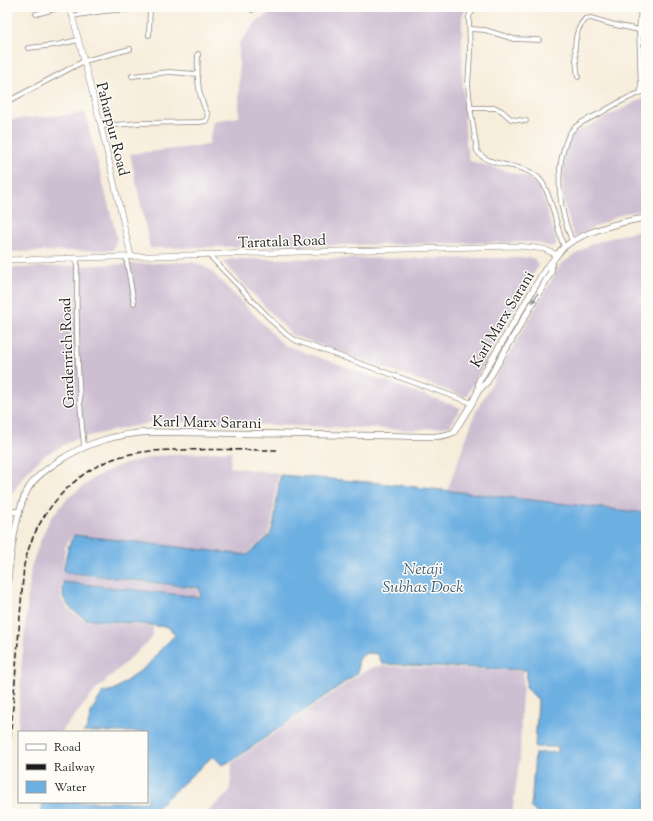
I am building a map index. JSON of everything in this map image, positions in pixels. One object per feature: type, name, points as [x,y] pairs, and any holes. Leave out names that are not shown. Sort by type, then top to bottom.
[{"type":"main road","name":"Karl Marx Sarani","points":[[7,587],[19,512],[28,488],[40,474],[71,452],[84,446],[108,438],[152,432],[435,436],[454,432],[458,428],[472,403],[478,390],[479,381],[491,360],[546,268],[552,263],[564,247],[572,241],[607,228],[646,218]]},
{"type":"main road","points":[[7,511],[19,512]]},
{"type":"street","points":[[36,14],[63,7]]},
{"type":"street","name":"Paharpur Road","points":[[70,7],[101,126],[129,256]]},
{"type":"street","points":[[149,35],[150,7]]},
{"type":"street","points":[[477,7],[470,14],[468,85],[477,151],[488,160],[513,165],[537,176],[548,193],[564,247]]},
{"type":"street","points":[[572,241],[566,227],[560,196],[559,179],[560,161],[566,139],[573,129],[586,120],[644,92],[639,30],[641,7]]},
{"type":"street","points":[[72,16],[104,11],[135,9]]},
{"type":"street","points":[[578,77],[575,51],[576,33],[585,19],[591,18],[610,24],[639,30]]},
{"type":"street","points":[[470,29],[485,30],[514,39],[539,40]]},
{"type":"street","points":[[28,48],[56,45],[78,40]]},
{"type":"street","points":[[7,102],[84,61],[130,49]]},
{"type":"street","points":[[101,126],[139,123],[204,122],[208,118],[208,115],[202,103],[198,74],[198,54]]},
{"type":"street","points":[[132,76],[169,72],[198,74]]},
{"type":"street","points":[[470,108],[496,108],[502,111],[510,120],[526,121]]},
{"type":"street","name":"Taratala Road","points":[[7,260],[519,246],[544,249],[557,255]]},
{"type":"street","points":[[209,254],[274,323],[292,338],[472,403]]},
{"type":"street","points":[[129,256],[134,303]]},
{"type":"street","name":"Gardenrich Road","points":[[76,259],[79,381],[84,446]]},
{"type":"shaded area","points":[[282,7],[469,7],[466,8],[462,16],[462,69],[466,146],[470,161],[528,177],[540,188],[557,244],[551,247],[534,242],[150,248],[130,154],[209,145],[213,121],[239,117],[239,43],[259,19]]},
{"type":"shaded area","points":[[646,97],[646,210],[624,213],[574,237],[562,197],[565,147],[571,135]]},
{"type":"shaded area","points":[[85,113],[117,238],[113,250],[7,252],[7,120]]},
{"type":"shaded area","points":[[646,230],[646,513],[447,491],[476,411],[561,264],[591,244],[631,232]]},
{"type":"shaded area","points":[[534,258],[538,266],[466,397],[292,335],[223,262],[232,259]]},
{"type":"shaded area","points":[[193,262],[209,269],[284,345],[461,408],[450,426],[413,430],[161,421],[115,430],[75,439],[43,456],[24,475],[7,501],[7,268]]},
{"type":"shaded area","points":[[232,451],[230,467],[278,473],[272,522],[268,535],[245,555],[72,536],[65,547],[62,573],[199,589],[198,597],[61,582],[61,599],[68,609],[83,620],[153,627],[153,637],[96,690],[62,731],[18,731],[18,746],[17,745],[22,660],[31,567],[50,519],[68,498],[94,478],[120,465],[156,456]]},
{"type":"shaded area","points":[[374,667],[524,671],[521,710],[520,758],[512,814],[205,814],[229,793],[232,763],[360,674]]},
{"type":"water","name":"Netaji Subhas Dock","points":[[280,475],[380,483],[646,513],[646,814],[537,814],[531,808],[535,753],[558,752],[558,747],[535,747],[538,700],[526,687],[527,670],[382,664],[378,654],[366,653],[358,659],[358,673],[232,761],[222,765],[213,756],[148,814],[41,814],[43,803],[148,803],[148,731],[84,731],[87,728],[92,710],[103,692],[114,690],[148,665],[175,635],[168,627],[85,619],[70,608],[63,597],[63,582],[200,597],[200,588],[63,572],[68,547],[74,535],[247,555],[270,535],[274,522]]},
{"type":"railway","points":[[7,783],[24,565],[35,533],[41,521],[57,499],[77,479],[101,464],[121,456],[165,450],[277,450]]}]
